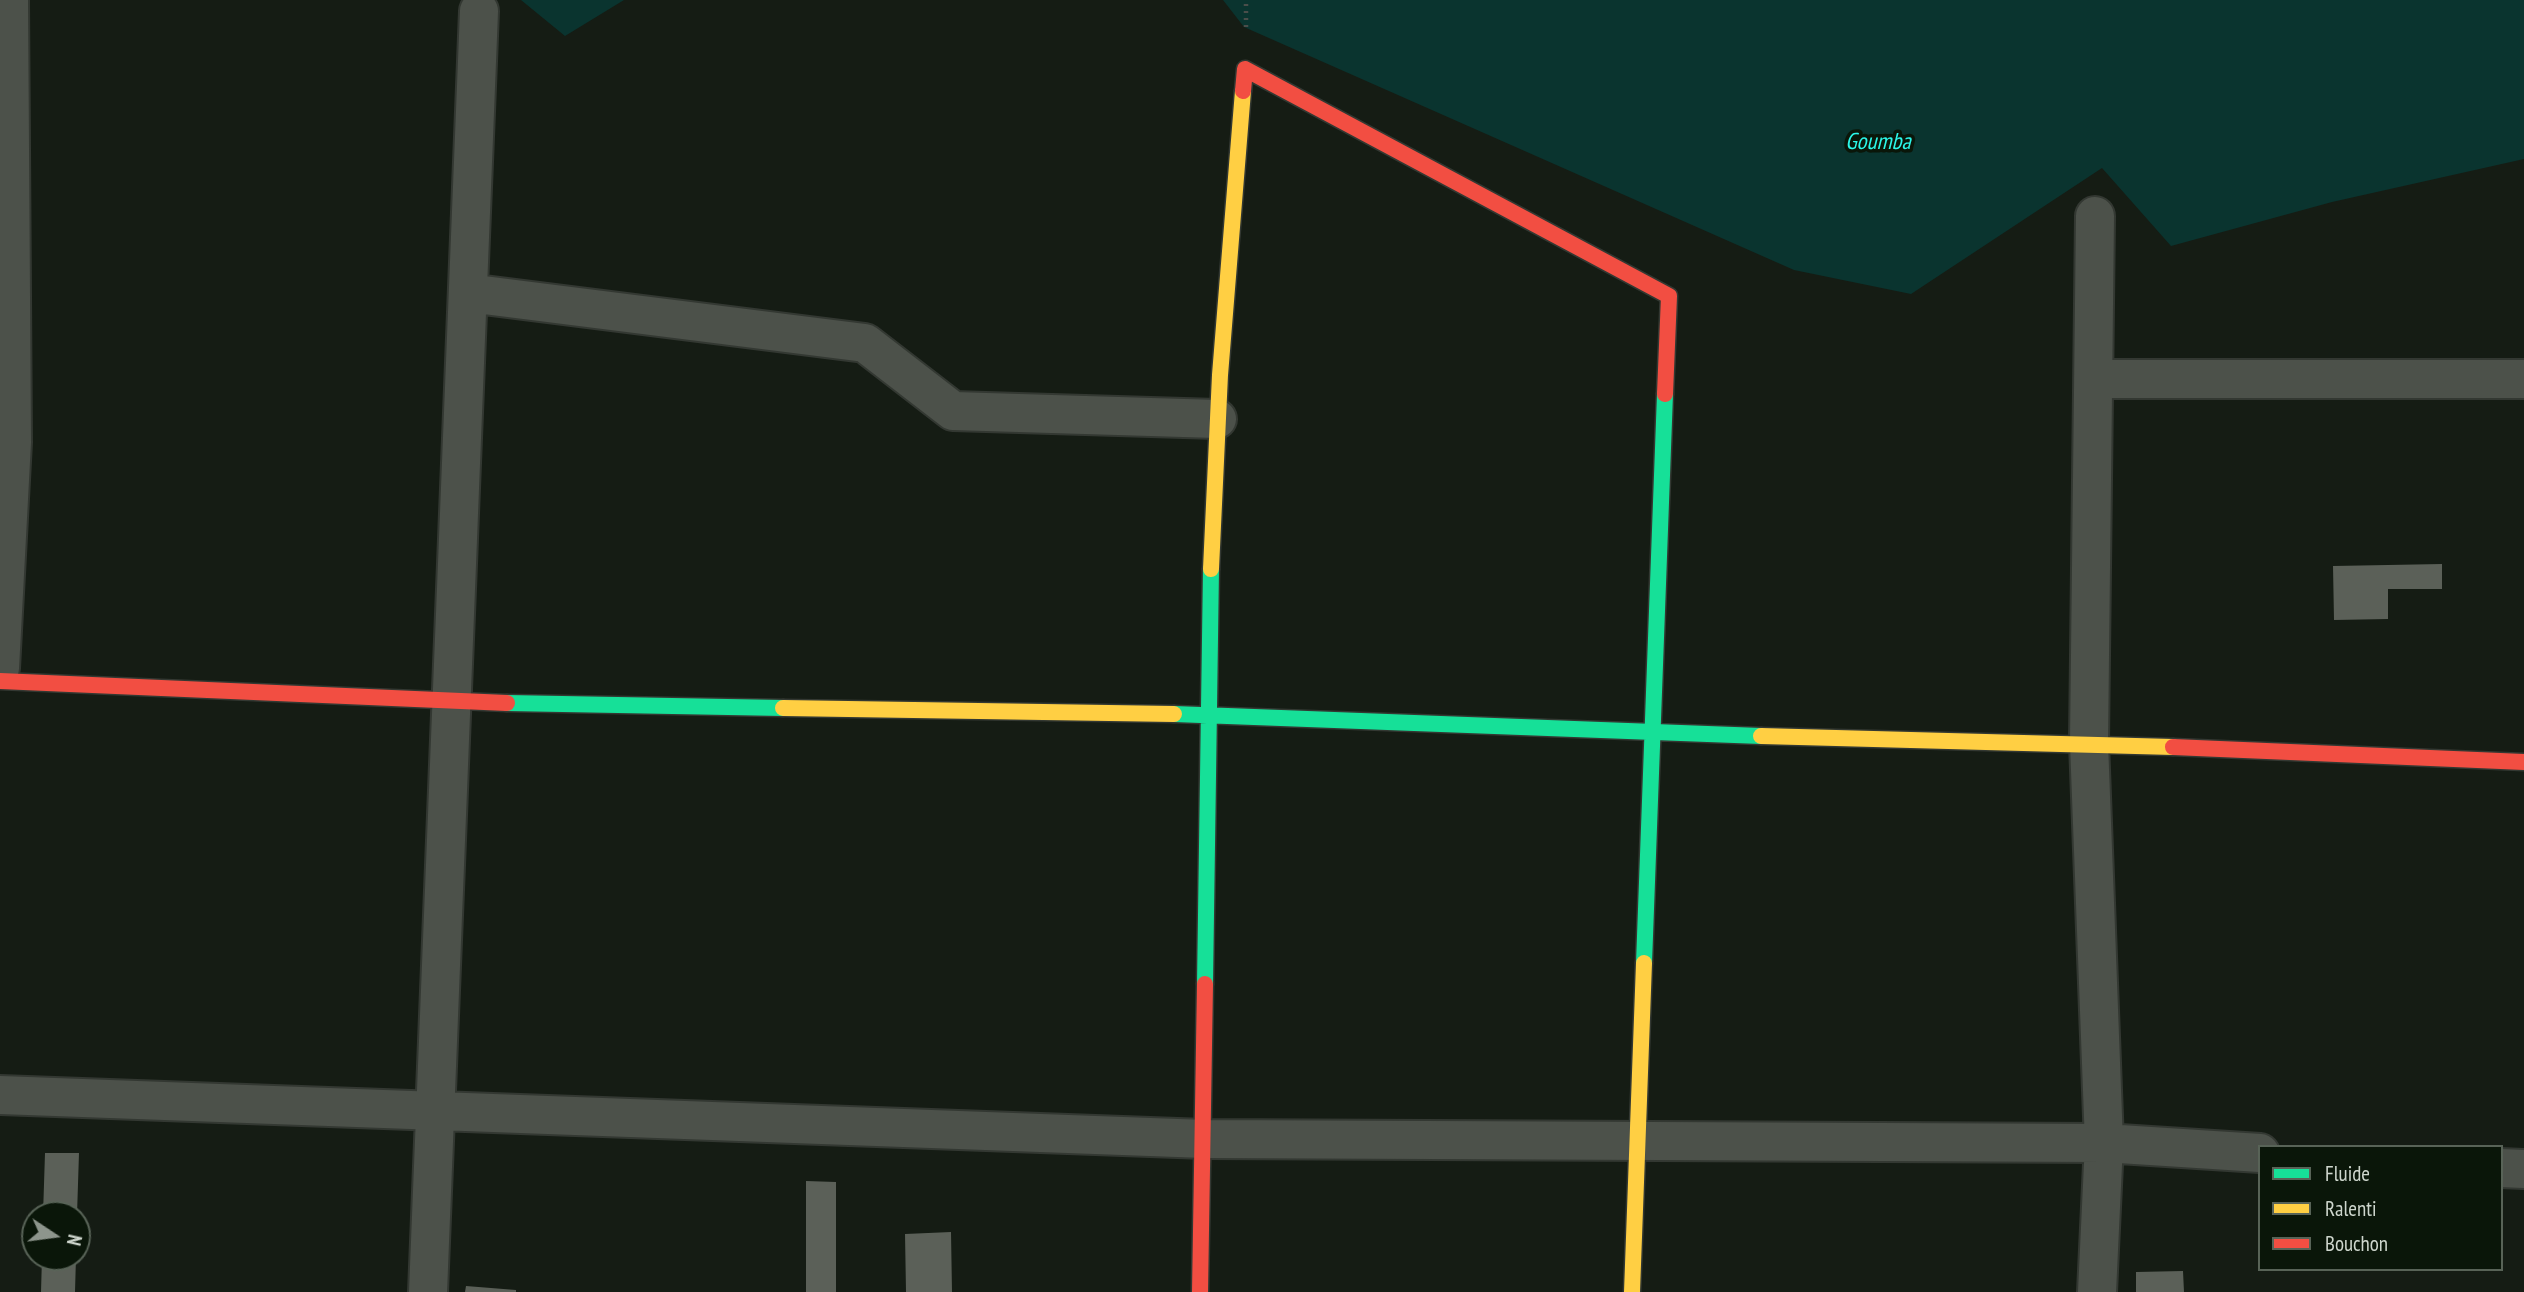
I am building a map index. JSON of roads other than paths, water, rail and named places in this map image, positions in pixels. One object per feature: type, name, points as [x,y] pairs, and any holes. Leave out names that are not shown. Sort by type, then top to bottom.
[{"type":"street","points":[[428,1292],[480,11]]},
{"type":"street","points":[[0,668],[6,442],[6,18]]},
{"type":"street","points":[[1200,1292],[1205,1139],[1208,715],[1217,419],[1245,69],[1669,296],[1632,1292]]},
{"type":"street","points":[[2095,216],[2089,743],[2104,1143],[2097,1292]]},
{"type":"street","points":[[468,293],[865,343],[953,411],[1217,419]]},
{"type":"street","points":[[2094,379],[2524,379]]},
{"type":"street","points":[[0,681],[452,702],[1208,715],[1652,734],[2089,743],[2524,762]]},
{"type":"street","points":[[0,1095],[1205,1139],[2104,1143],[2258,1153]]},
{"type":"street","points":[[2503,1168],[2524,1169]]},
{"type":"water","points":[[521,0],[624,0],[565,36]]},
{"type":"water","name":"Goumba","points":[[1223,0],[2524,0],[2524,159],[2332,202],[2171,246],[2102,168],[1911,294],[1794,270],[1244,27]]}]
